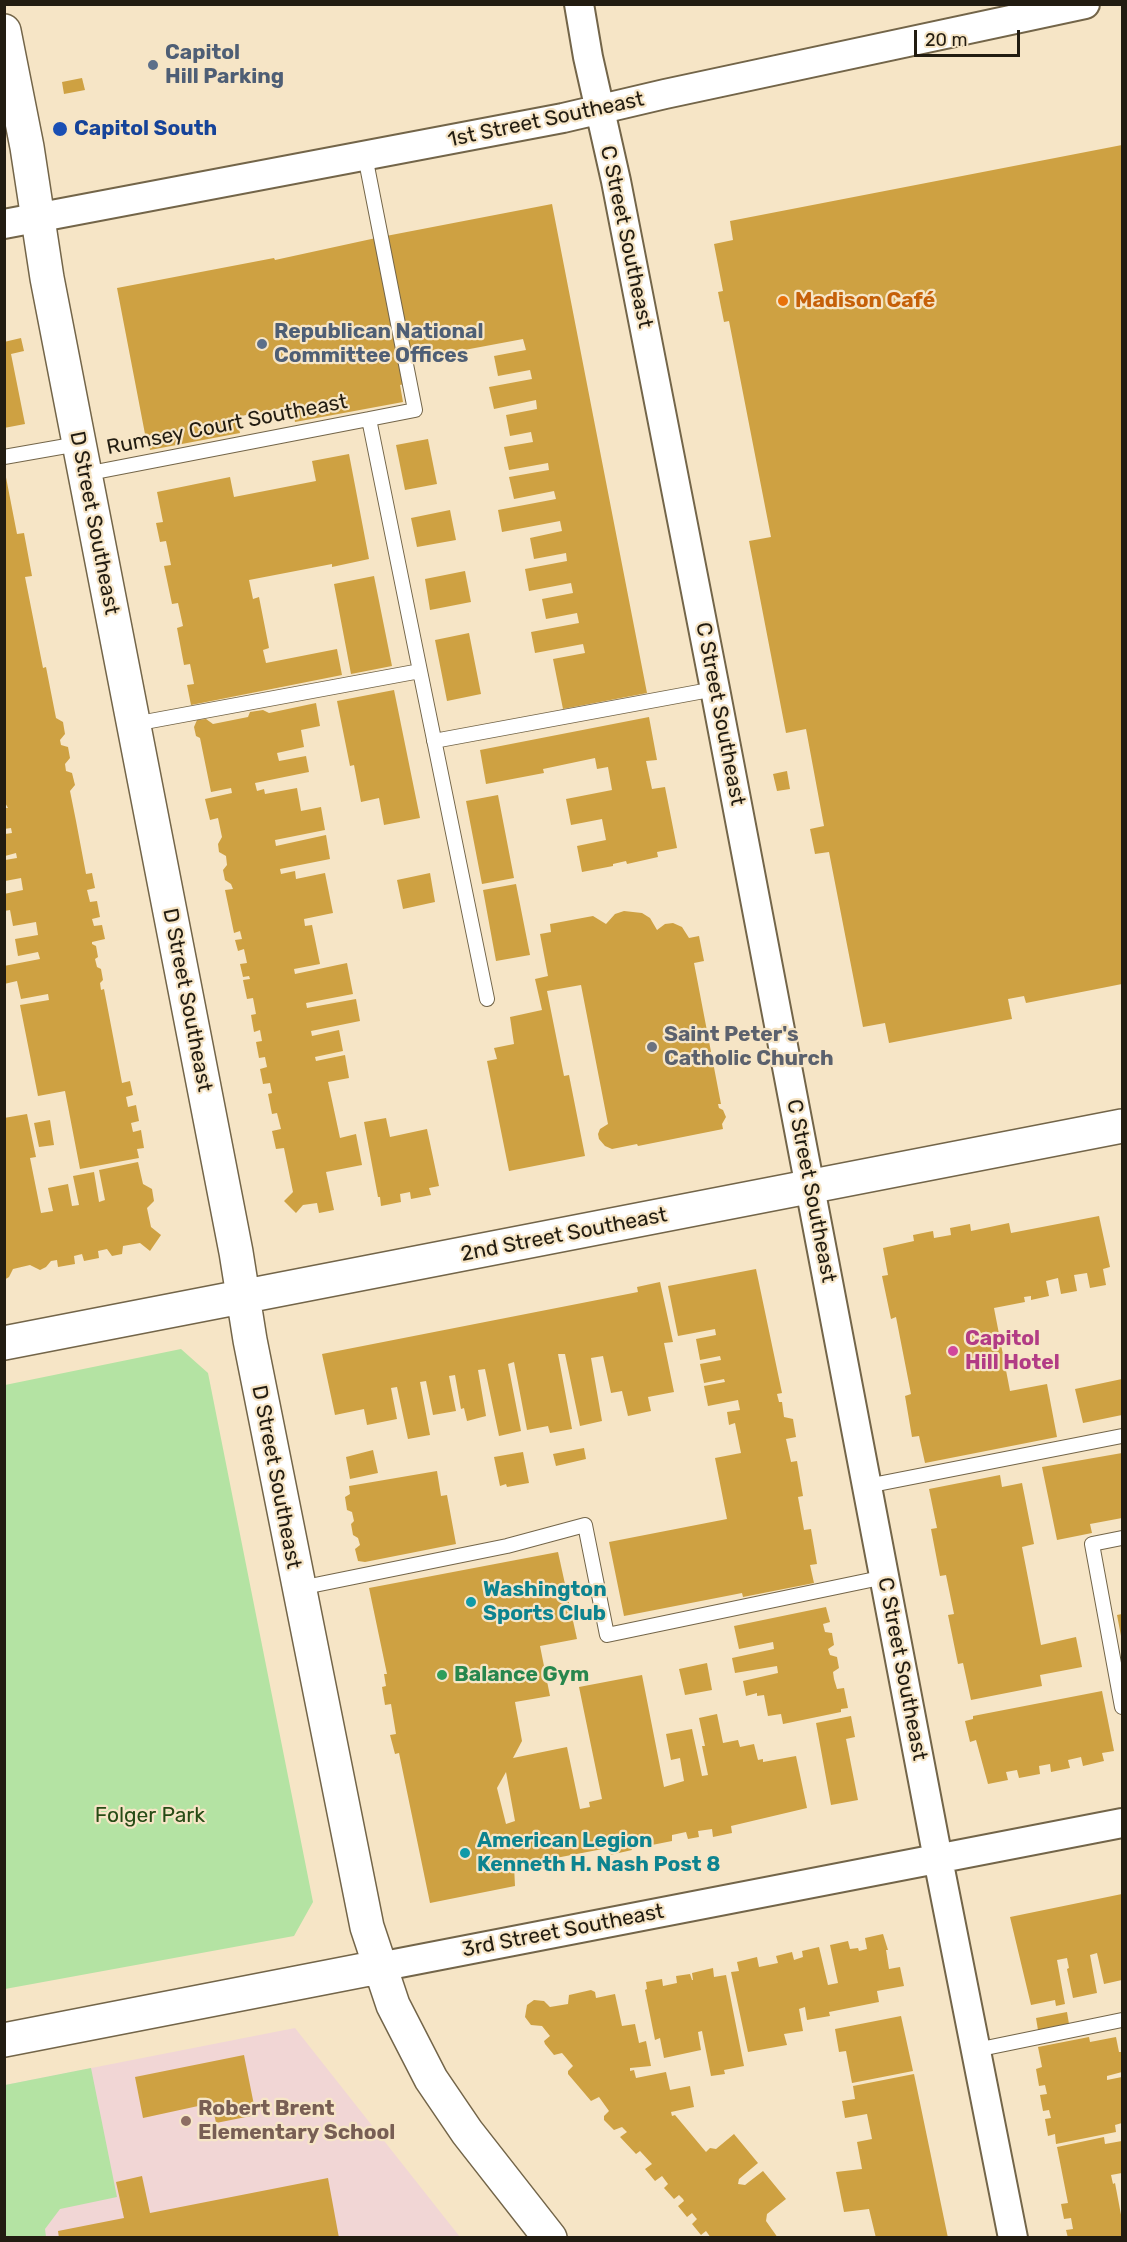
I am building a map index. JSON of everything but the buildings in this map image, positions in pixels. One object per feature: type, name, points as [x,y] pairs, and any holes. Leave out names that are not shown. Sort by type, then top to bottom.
[{"type":"street","name":"C Street Southeast","points":[[579,4],[716,689],[938,1859],[1013,2238]]},
{"type":"street","name":"1st Street Southeast","points":[[4,224],[599,110],[1085,4]]},
{"type":"street","name":"D Street Southeast","points":[[4,31],[27,147],[47,278],[81,459],[134,724],[298,1589],[363,1907],[379,1966],[400,2020],[431,2079],[467,2132],[550,2238]]},
{"type":"street","name":"2nd Street Southeast","points":[[4,1342],[1122,1126]]},
{"type":"street","name":"3rd Street Southeast","points":[[4,2040],[1122,1823]]},
{"type":"lane","points":[[365,156],[415,410],[369,419]]},
{"type":"lane","name":"Rumsey Court Southeast","points":[[4,457],[81,459],[369,419],[487,999]]},
{"type":"lane","points":[[134,724],[420,671]]},
{"type":"lane","points":[[434,741],[716,689]]},
{"type":"lane","points":[[867,1486],[1122,1436]]},
{"type":"lane","points":[[298,1589],[507,1546],[585,1525],[607,1635],[885,1577]]},
{"type":"lane","points":[[1122,1538],[1092,1544],[1122,1707]]},
{"type":"lane","points":[[976,2050],[1122,2020]]},
{"type":"shaded area","name":"Robert Brent Elementary School","points":[[295,2028],[460,2237],[5,2238],[5,2085]]},
{"type":"green space","name":"Folger Park","points":[[181,1349],[208,1373],[313,1902],[294,1936],[5,1989],[5,1385]]},
{"type":"green space","points":[[91,2068],[117,2197],[60,2209],[45,2229],[46,2237],[5,2237],[5,2085]]},
{"type":"place","name":"Capitol Hill Parking","points":[[153,65]]},
{"type":"place","name":"Capitol South","points":[[60,129]]},
{"type":"place","name":"Madison Café","points":[[783,301]]},
{"type":"place","name":"Republican National Committee Offices","points":[[262,344]]},
{"type":"place","name":"Saint Peter's Catholic Church","points":[[652,1047]]},
{"type":"place","name":"Capitol Hill Hotel","points":[[953,1351]]},
{"type":"place","name":"Washington Sports Club","points":[[471,1602]]},
{"type":"place","name":"Balance Gym","points":[[442,1675]]},
{"type":"place","name":"American Legion Kenneth H. Nash Post 8","points":[[465,1853]]},
{"type":"place","name":"Robert Brent Elementary School","points":[[186,2121]]}]
